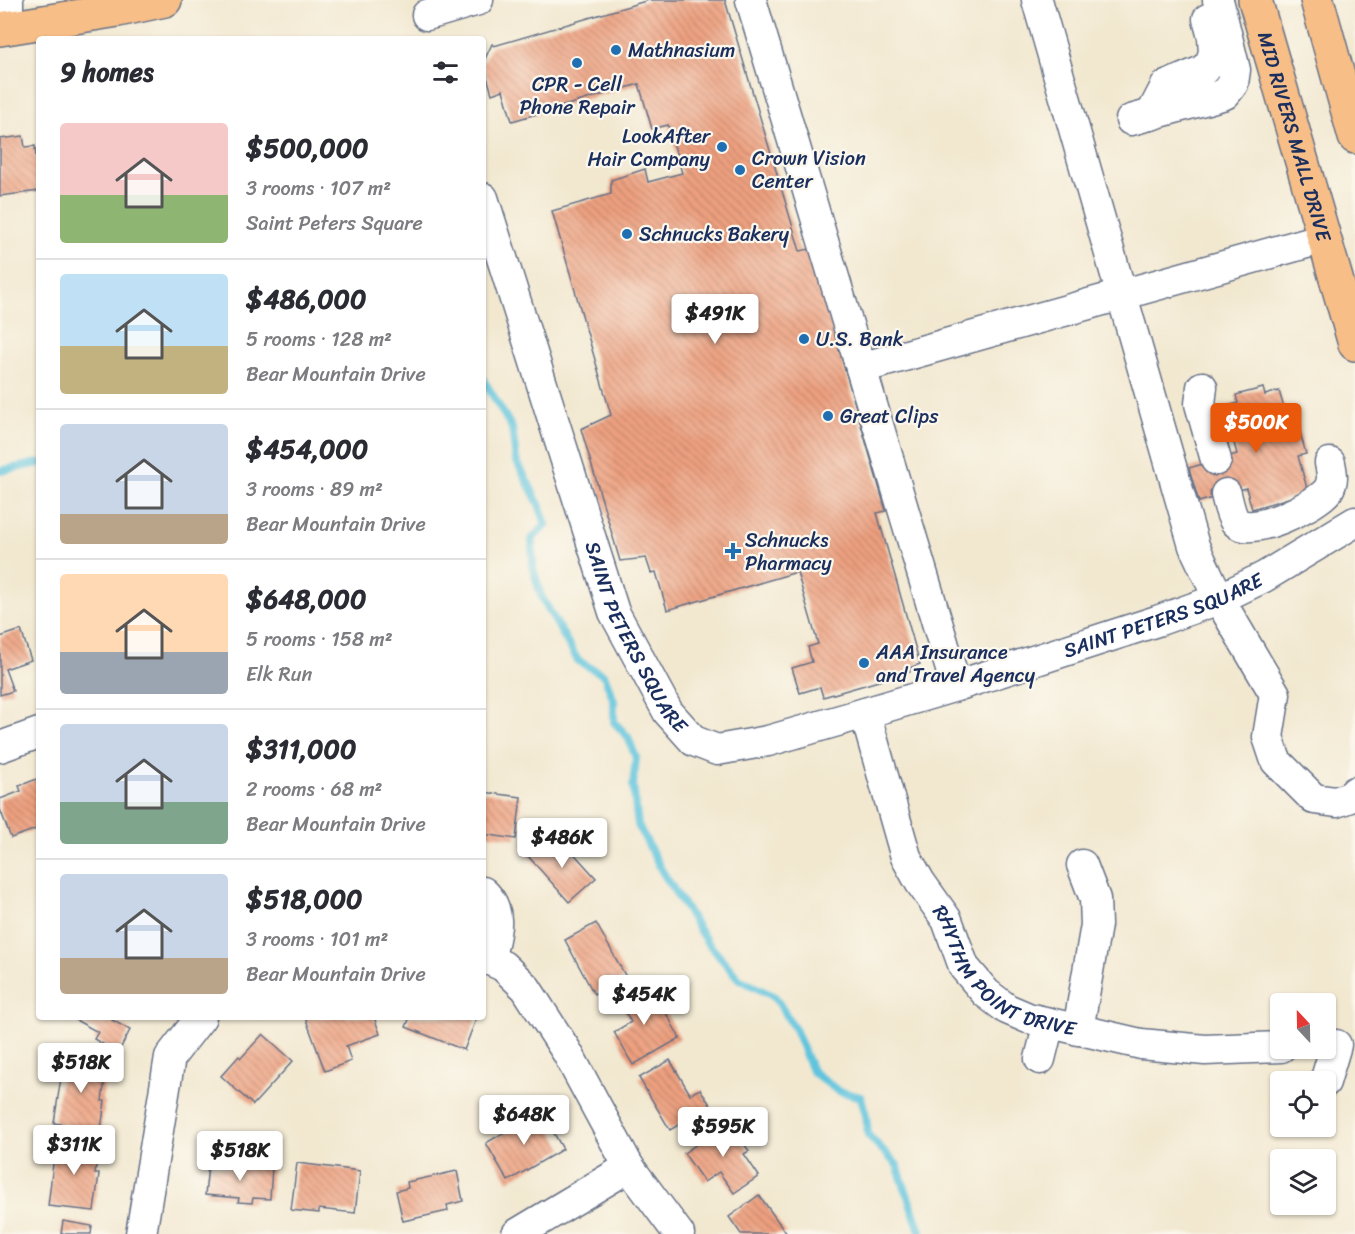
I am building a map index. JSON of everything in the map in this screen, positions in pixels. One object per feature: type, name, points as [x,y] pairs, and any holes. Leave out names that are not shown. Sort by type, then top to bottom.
[{"type":"main road","points":[[5,19],[118,10],[165,0]]},
{"type":"main road","name":"MID RIVERS MALL DRIVE","points":[[1255,0],[1355,344]]},
{"type":"main road","points":[[1317,0],[1355,137]]},
{"type":"street","points":[[428,18],[478,0]]},
{"type":"street","points":[[751,0],[956,686]]},
{"type":"street","points":[[1037,0],[1194,546],[1220,598],[1275,694],[1268,737],[1276,761],[1314,799],[1336,802],[1350,797],[1355,792]]},
{"type":"street","points":[[1202,0],[1214,37],[1214,53],[1210,64],[1202,71],[1166,86],[1141,118],[1225,94],[1233,84],[1235,70],[1218,0]]},
{"type":"street","name":"SAINT PETERS SQUARE","points":[[486,207],[614,612],[668,712],[694,741],[717,750],[768,741],[865,713],[1157,621],[1220,598],[1264,577],[1355,522]]},
{"type":"street","points":[[861,368],[1324,238]]},
{"type":"street","points":[[1202,387],[1200,404],[1216,460]]},
{"type":"street","points":[[1226,494],[1235,522],[1251,528],[1275,521],[1312,504],[1328,491],[1333,479],[1330,463]]},
{"type":"street","name":"RHYTHM POINT DRIVE","points":[[865,713],[906,857],[920,882],[947,920],[964,968],[996,1001],[1017,1013],[1049,1023],[1141,1044],[1205,1050],[1270,1047]]},
{"type":"street","points":[[0,747],[36,734]]},
{"type":"street","points":[[1078,1030],[1096,925],[1095,899],[1082,865]]},
{"type":"street","points":[[486,896],[495,908],[498,923],[486,958],[503,966],[526,988],[567,1052],[629,1167],[679,1234]]},
{"type":"street","points":[[141,1234],[170,1057],[199,1020]]},
{"type":"street","points":[[1040,1059],[1049,1023]]},
{"type":"street","points":[[1331,1071],[1343,1047]]},
{"type":"street","points":[[517,1234],[629,1167]]},
{"type":"building","points":[[649,0],[725,0],[800,251],[810,249],[886,511],[877,513],[920,664],[909,668],[910,672],[823,697],[820,687],[800,693],[792,668],[812,662],[808,647],[818,644],[797,572],[667,610],[656,572],[651,573],[646,558],[620,561],[581,429],[611,415],[552,211],[611,194],[611,180],[645,169],[648,182],[682,173],[668,125],[652,129],[639,84],[512,121],[503,90],[492,94],[486,73],[486,57],[492,44],[494,46]]},
{"type":"building","points":[[23,136],[25,147],[35,146],[36,191],[0,196],[0,139]]},
{"type":"building","points":[[1263,388],[1265,395],[1279,391],[1290,428],[1298,425],[1306,454],[1298,456],[1308,492],[1252,509],[1246,488],[1199,502],[1189,468],[1237,454],[1224,407],[1238,403],[1236,395]]},
{"type":"building","points":[[21,630],[31,660],[5,669],[13,691],[0,695],[0,637]]},
{"type":"building","points":[[36,779],[36,829],[11,838],[0,809],[0,799],[21,791],[19,786]]},
{"type":"building","points":[[486,792],[521,797],[516,839],[486,834]]},
{"type":"building","points":[[547,837],[562,853],[568,847],[596,878],[569,902],[527,855]]},
{"type":"building","points":[[596,923],[626,977],[594,994],[565,940]]},
{"type":"building","points":[[645,984],[659,1008],[662,1006],[680,1038],[633,1065],[614,1032],[631,1022],[618,999]]},
{"type":"building","points":[[76,1020],[112,1020],[130,1030],[118,1053],[94,1039],[98,1032]]},
{"type":"building","points":[[306,1020],[375,1020],[380,1034],[346,1046],[351,1061],[325,1071]]},
{"type":"building","points":[[409,1020],[476,1020],[464,1050],[406,1027]]},
{"type":"building","points":[[263,1034],[293,1061],[253,1105],[221,1076]]},
{"type":"building","points":[[64,1058],[107,1064],[101,1130],[54,1123]]},
{"type":"building","points":[[670,1060],[690,1094],[700,1089],[711,1106],[670,1130],[639,1078]]},
{"type":"building","points":[[541,1111],[563,1149],[508,1181],[486,1143]]},
{"type":"building","points":[[729,1122],[749,1151],[744,1154],[759,1176],[734,1193],[719,1172],[704,1182],[684,1153]]},
{"type":"building","points":[[56,1139],[99,1144],[95,1174],[99,1174],[94,1211],[48,1206]]},
{"type":"building","points":[[231,1163],[272,1166],[270,1199],[253,1198],[252,1203],[238,1202],[239,1198],[205,1195],[208,1166],[231,1168]]},
{"type":"building","points":[[297,1163],[360,1171],[355,1213],[319,1209],[319,1213],[291,1210]]},
{"type":"building","points":[[457,1171],[463,1201],[447,1205],[448,1211],[403,1221],[396,1191],[408,1188],[407,1182]]},
{"type":"building","points":[[759,1195],[787,1234],[741,1234],[729,1217]]},
{"type":"building","points":[[63,1221],[92,1226],[91,1234],[61,1234]]},
{"type":"waterway","points":[[486,384],[512,428],[516,460],[539,504],[546,525],[532,539],[533,568],[541,596],[578,661],[604,675],[614,701],[614,722],[628,737],[636,758],[633,785],[638,825],[662,871],[707,942],[739,979],[775,997],[796,1031],[812,1071],[838,1091],[861,1097],[868,1135],[897,1165],[921,1234]]},
{"type":"waterway","points":[[0,471],[36,464]]},
{"type":"place","name":"Mathnasium","points":[[616,50]]},
{"type":"place","name":"CPR - Cell Phone Repair","points":[[577,63]]},
{"type":"place","name":"LookAfter Hair Company","points":[[722,147]]},
{"type":"place","name":"Crown Vision Center","points":[[740,170]]},
{"type":"place","name":"Schnucks Bakery","points":[[627,234]]},
{"type":"place","name":"U.S. Bank","points":[[804,339]]},
{"type":"place","name":"Great Clips","points":[[828,416]]},
{"type":"place","name":"Schnucks Pharmacy","points":[[733,551]]},
{"type":"place","name":"AAA Insurance and Travel Agency","points":[[864,663]]}]
